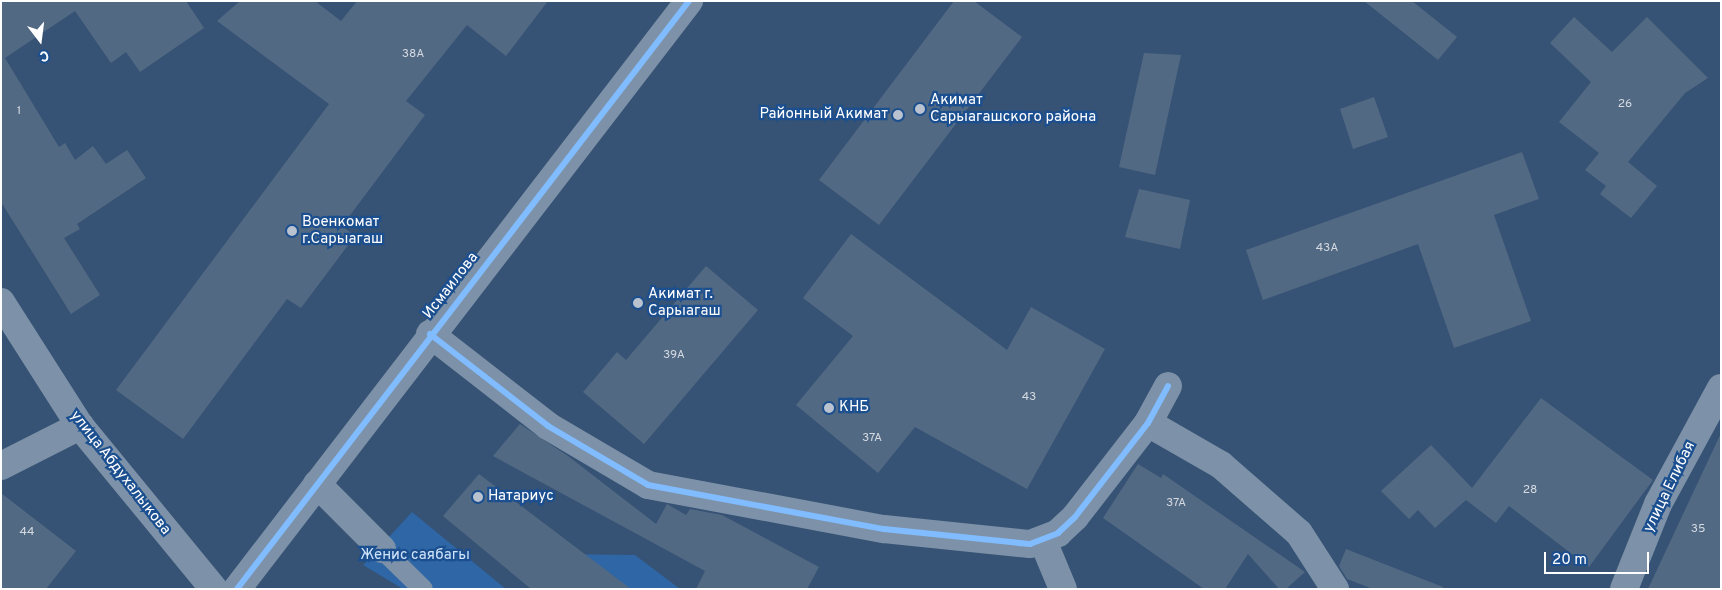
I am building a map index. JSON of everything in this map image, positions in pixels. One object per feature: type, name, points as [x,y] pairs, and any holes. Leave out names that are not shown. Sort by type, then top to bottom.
[{"type":"street","name":"Исмаилова","points":[[237,589],[430,334],[688,1]]},
{"type":"street","name":"улица Абдухалыкова","points":[[1,302],[80,426],[214,589]]},
{"type":"street","points":[[430,334],[548,426],[648,485],[884,529],[1030,544],[1043,541],[1058,533],[1075,517],[1148,423],[1168,386]]},
{"type":"street","name":"улица Елибая","points":[[1624,589],[1658,504],[1721,388]]},
{"type":"street","points":[[1148,423],[1221,465],[1299,533],[1335,589]]},
{"type":"street","points":[[1,466],[80,426]]},
{"type":"street","points":[[317,484],[382,548]]},
{"type":"street","points":[[1043,541],[1063,589]]},
{"type":"lane","points":[[382,548],[423,589]]},
{"type":"green space","name":"Женис саябагы","points":[[412,512],[506,589],[403,589],[363,565]]},
{"type":"green space","points":[[557,554],[635,555],[680,589],[541,589]]},
{"type":"building","points":[[1,1],[186,1],[204,28],[140,72],[126,52],[111,63],[75,11],[5,58],[59,147],[65,143],[75,160],[93,146],[106,164],[127,150],[146,178],[77,224],[80,229],[64,238],[100,295],[71,314],[1,202]]},
{"type":"building","name":"Военкомат г.Сарыагаш","points":[[240,1],[315,1],[341,21],[357,1],[548,1],[506,56],[467,25],[406,101],[425,115],[342,226],[355,236],[301,308],[287,299],[183,439],[116,390],[329,104],[217,21]]},
{"type":"building","name":"Акимат Сарыагашского района","points":[[954,1],[974,1],[1022,37],[879,225],[819,180]]},
{"type":"building","points":[[1364,1],[1412,1],[1457,37],[1438,60]]},
{"type":"building","points":[[1574,17],[1612,52],[1647,17],[1708,78],[1685,93],[1628,162],[1657,186],[1631,218],[1600,194],[1606,186],[1585,170],[1599,153],[1559,122],[1591,82],[1550,43]]},
{"type":"building","points":[[1144,53],[1181,55],[1155,175],[1119,167]]},
{"type":"building","points":[[1374,97],[1388,137],[1353,149],[1340,109]]},
{"type":"building","points":[[1522,152],[1539,199],[1494,215],[1531,321],[1454,348],[1418,244],[1263,300],[1246,250]]},
{"type":"building","points":[[1139,189],[1190,200],[1180,249],[1125,237]]},
{"type":"building","points":[[851,234],[1007,350],[1031,307],[1105,349],[1027,489],[915,427],[878,473],[796,405],[853,336],[803,298]]},
{"type":"building","points":[[706,266],[758,310],[644,444],[583,392],[617,352],[626,360]]},
{"type":"building","points":[[1541,398],[1653,480],[1589,567],[1509,506],[1496,523],[1466,500],[1435,528],[1418,510],[1409,519],[1381,491],[1431,445],[1472,488]]},
{"type":"building","points":[[520,424],[568,456],[656,524],[667,504],[686,515],[690,509],[722,515],[819,567],[807,589],[696,589],[705,571],[493,456]]},
{"type":"building","points":[[1721,433],[1721,589],[1648,589]]},
{"type":"building","points":[[1138,464],[1161,478],[1163,474],[1305,572],[1286,589],[1279,589],[1248,554],[1225,589],[1204,589],[1103,518]]},
{"type":"building","points":[[479,474],[631,589],[531,589],[443,516]]},
{"type":"building","points":[[1,493],[76,551],[46,589],[1,589]]},
{"type":"building","points":[[1346,549],[1443,587],[1442,589],[1373,589],[1347,579],[1339,566]]},
{"type":"cycle path","points":[[237,589],[689,1]]},
{"type":"cycle path","points":[[430,334],[548,426],[648,485],[884,529],[1030,544],[1058,533],[1075,517],[1148,423],[1168,386]]},
{"type":"place","name":"Акимат Сарыагашского района","points":[[920,109]]},
{"type":"place","name":"Районный Акимат","points":[[898,115]]},
{"type":"place","name":"Военкомат г.Сарыагаш","points":[[292,231]]},
{"type":"place","name":"Акимат г. Сарыагаш","points":[[638,303]]},
{"type":"place","name":"КНБ","points":[[829,408]]},
{"type":"place","name":"Натариус","points":[[478,497]]}]
